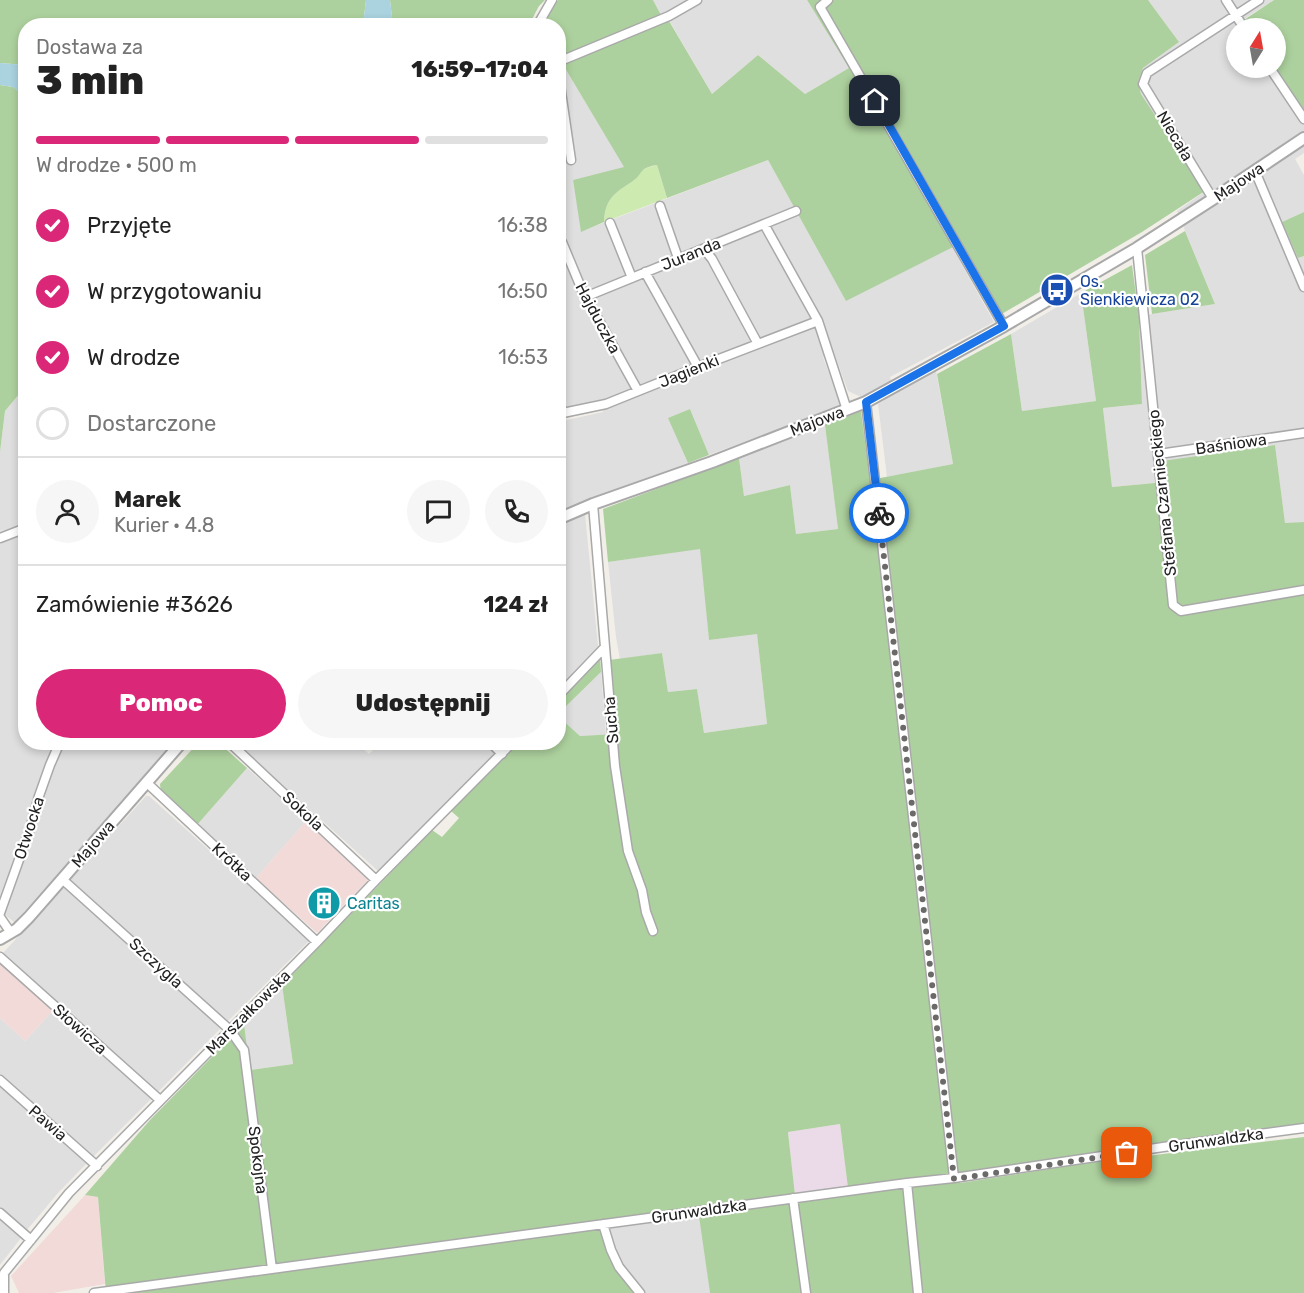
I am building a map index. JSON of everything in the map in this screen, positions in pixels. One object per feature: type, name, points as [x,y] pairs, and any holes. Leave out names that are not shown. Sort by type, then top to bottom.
[{"type":"street","points":[[542,18],[552,0]]},
{"type":"street","points":[[566,59],[669,16],[697,0]]},
{"type":"street","points":[[828,0],[820,7],[1004,326]]},
{"type":"street","points":[[1226,0],[1238,18]]},
{"type":"street","points":[[1236,15],[1259,0]]},
{"type":"street","name":"Niecała","points":[[1213,199],[1143,84],[1147,73],[1236,15]]},
{"type":"street","points":[[1277,78],[1304,119]]},
{"type":"street","points":[[566,126],[571,160]]},
{"type":"street","name":"Majowa","points":[[566,516],[866,402],[1004,326],[1137,248],[1304,138]]},
{"type":"street","points":[[1255,171],[1304,286]]},
{"type":"street","points":[[660,206],[678,258]]},
{"type":"street","name":"Juranda","points":[[585,297],[796,211]]},
{"type":"street","points":[[610,223],[632,278]]},
{"type":"street","points":[[764,224],[818,321],[847,410]]},
{"type":"street","name":"Stefana Czarnieckiego","points":[[1137,248],[1173,605],[1181,611],[1304,590]]},
{"type":"street","points":[[704,249],[712,259],[758,344]]},
{"type":"street","name":"Hajduczka","points":[[566,252],[585,297],[638,391]]},
{"type":"street","points":[[645,272],[698,367]]},
{"type":"street","name":"Jagienki","points":[[566,412],[606,404],[818,321]]},
{"type":"street","points":[[866,402],[954,1179]]},
{"type":"street","name":"Baśniowa","points":[[1159,454],[1304,433]]},
{"type":"street","name":"Sucha","points":[[593,504],[615,766],[628,851],[653,931]]},
{"type":"street","points":[[0,538],[18,531]]},
{"type":"street","points":[[566,688],[604,648]]},
{"type":"street","name":"Otwocka","points":[[0,915],[57,750]]},
{"type":"street","name":"Majowa","points":[[0,939],[11,933],[29,917],[175,750]]},
{"type":"street","name":"Sokola","points":[[238,750],[376,880]]},
{"type":"street","points":[[497,750],[501,754]]},
{"type":"street","name":"Marszałkowska","points":[[4,1293],[4,1273],[69,1192],[505,750]]},
{"type":"street","name":"Krótka","points":[[146,782],[317,942]]},
{"type":"street","name":"Szczygla","points":[[62,879],[230,1030],[244,1050]]},
{"type":"street","points":[[0,915],[11,933]]},
{"type":"street","name":"Słowicza","points":[[0,957],[160,1100]]},
{"type":"street","name":"Spokojna","points":[[244,1050],[272,1269]]},
{"type":"street","name":"Pawia","points":[[0,1080],[97,1166]]},
{"type":"street","name":"Grunwaldzka","points":[[94,1293],[793,1198],[954,1179],[1304,1128]]},
{"type":"street","points":[[907,1183],[918,1293]]},
{"type":"street","points":[[793,1198],[806,1293]]},
{"type":"street","points":[[0,1213],[31,1240]]},
{"type":"street","points":[[603,1224],[619,1268],[640,1293]]},
{"type":"shaded area","points":[[653,0],[807,0],[849,68],[805,94],[758,55],[712,94],[670,22],[665,22]]},
{"type":"shaded area","points":[[1148,0],[1274,0],[1246,18],[1226,18],[1226,78],[1282,78],[1304,112],[1304,153],[1295,159],[1304,175],[1304,212],[1282,222],[1298,258],[1304,256],[1304,522],[1285,524],[1275,445],[1163,462],[1165,482],[1112,487],[1103,408],[1142,404],[1139,317],[1215,304],[1177,211],[1204,192],[1141,94],[1138,82],[1143,68],[1179,42]]},
{"type":"shaded area","points":[[566,70],[625,168],[573,180],[582,231],[768,160],[846,300],[952,247],[994,322],[890,377],[892,383],[861,397],[848,391],[834,353],[823,357],[841,406],[709,455],[690,409],[669,418],[688,463],[566,509],[566,420],[603,412],[599,400],[566,407],[566,131],[573,160],[566,112]]},
{"type":"shaded area","points":[[1081,293],[1096,401],[1022,411],[1011,334]]},
{"type":"shaded area","points":[[936,371],[953,464],[887,477],[878,404]]},
{"type":"shaded area","points":[[18,395],[18,526],[0,531],[0,452],[5,411]]},
{"type":"shaded area","points":[[825,425],[838,529],[796,534],[790,485],[744,496],[739,458]]},
{"type":"shaded area","points":[[585,514],[598,646],[566,680],[566,522]]},
{"type":"shaded area","points":[[18,536],[18,750],[56,750],[0,906],[0,544]]},
{"type":"shaded area","points":[[701,548],[709,640],[757,633],[767,724],[704,733],[697,689],[668,692],[662,653],[620,659],[608,562]]},
{"type":"shaded area","points":[[601,672],[606,735],[580,736],[566,723],[566,706]]},
{"type":"shaded area","points":[[60,750],[169,750],[14,922],[4,914],[9,894],[34,831],[49,774]]},
{"type":"shaded area","points":[[244,750],[364,750],[369,754],[373,750],[490,750],[494,754],[378,871]]},
{"type":"shaded area","points":[[247,768],[306,821],[256,878],[197,825]]},
{"type":"shaded area","points":[[146,796],[149,796],[308,939],[308,942],[228,1021],[225,1022],[71,882],[71,879]]},
{"type":"shaded area","points":[[306,821],[370,878],[317,933],[256,878]]},
{"type":"shaded area","points":[[64,887],[68,887],[221,1028],[158,1092],[155,1092],[3,953]]},
{"type":"shaded area","points":[[0,960],[54,1009],[25,1041],[0,1018]]},
{"type":"shaded area","points":[[282,985],[293,1064],[250,1070],[244,1024]]},
{"type":"shaded area","points":[[54,1009],[151,1096],[151,1099],[93,1157],[0,1075],[0,1018],[25,1041]]},
{"type":"shaded area","points":[[0,1083],[87,1160],[87,1163],[27,1230],[0,1208]]},
{"type":"shaded area","points":[[840,1124],[848,1188],[795,1195],[788,1132]]},
{"type":"shaded area","points":[[85,1195],[98,1197],[105,1284],[53,1293],[19,1293],[11,1276]]},
{"type":"shaded area","points":[[700,1215],[710,1293],[645,1293],[622,1265],[607,1227]]},
{"type":"shaded area","points":[[0,1217],[21,1235],[21,1238],[0,1265]]},
{"type":"green space","points":[[0,0],[366,0],[364,18],[18,18],[18,64],[0,63]]},
{"type":"green space","points":[[390,0],[545,0],[533,18],[392,17]]},
{"type":"green space","points":[[558,0],[653,0],[661,15],[566,55],[566,18],[547,18]]},
{"type":"green space","points":[[807,0],[1148,0],[1179,42],[1143,68],[1138,82],[1141,94],[1205,191],[1142,232],[1000,315],[959,244],[846,301],[768,160],[667,198],[657,165],[647,168],[612,197],[606,207],[604,222],[581,232],[573,180],[624,167],[566,70],[566,61],[669,21],[712,94],[758,55],[805,94],[849,68]]},
{"type":"green space","points":[[1274,0],[1304,0],[1304,112],[1282,78],[1286,78],[1286,18],[1247,18]]},
{"type":"green space","points":[[0,85],[13,87],[18,91],[18,395],[5,411],[0,452]]},
{"type":"green space","points":[[657,165],[667,198],[604,222],[606,207],[612,197],[635,180],[641,171]]},
{"type":"green space","points":[[1304,212],[1304,256],[1298,258],[1282,222]]},
{"type":"green space","points":[[1185,231],[1215,304],[1152,314],[1145,255]]},
{"type":"green space","points":[[1132,265],[1139,317],[1142,404],[1103,408],[1112,487],[1165,482],[1162,461],[1275,445],[1285,523],[1304,522],[1304,1125],[959,1176],[960,1183],[1081,1164],[1304,1137],[1304,1293],[710,1293],[699,1216],[607,1227],[622,1265],[645,1293],[106,1293],[98,1197],[85,1195],[150,1120],[244,1024],[250,1070],[293,1064],[282,985],[432,830],[442,837],[459,818],[451,811],[510,750],[566,750],[566,723],[580,736],[616,734],[609,660],[662,653],[668,692],[697,689],[704,733],[767,724],[757,634],[709,640],[700,549],[608,562],[603,509],[739,458],[744,496],[790,485],[796,534],[838,529],[825,425],[861,411],[870,480],[953,464],[937,374],[1011,334],[1022,411],[1096,401],[1081,293]],"holes":[[[840,1124],[848,1188],[795,1195],[788,1132]]]},
{"type":"green space","points":[[690,409],[709,455],[688,463],[668,418]]},
{"type":"green space","points":[[600,657],[601,672],[566,706],[566,692]]},
{"type":"green space","points":[[192,750],[227,750],[247,768],[197,825],[161,793],[160,784]]},
{"type":"water","points":[[366,0],[390,0],[392,18],[364,18]]},
{"type":"water","points":[[0,63],[18,64],[18,91],[13,87],[0,85]]},
{"type":"way so far","points":[[879,513],[954,1179],[1127,1153]]},
{"type":"place","name":"Os. Sienkiewicza 02","points":[[1057,290]]},
{"type":"place","name":"Caritas","points":[[324,903]]},
{"type":"route","points":[[875,101],[1004,326],[866,402],[879,513]]}]
